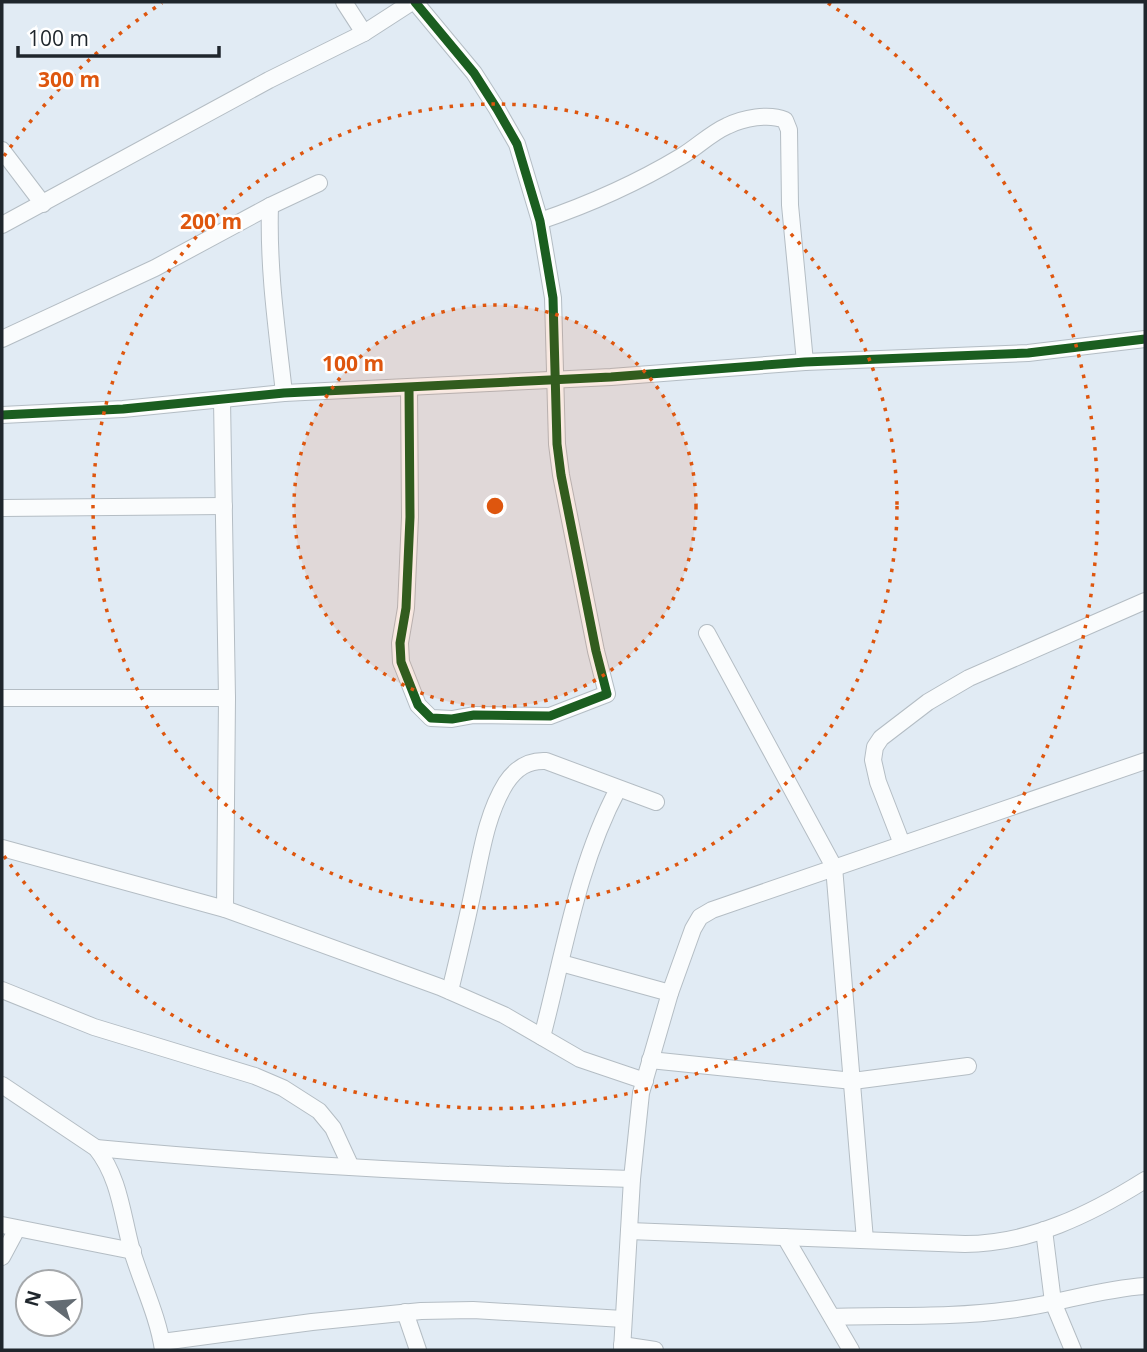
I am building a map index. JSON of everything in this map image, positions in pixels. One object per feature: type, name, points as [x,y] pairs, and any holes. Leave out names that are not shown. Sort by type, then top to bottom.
[{"type":"street","points":[[344,2],[364,33]]},
{"type":"street","points":[[2,225],[269,80],[364,33],[413,2],[474,73],[497,108],[517,144],[540,221],[553,298],[557,444],[561,475],[607,694],[550,716],[474,715],[452,719],[431,718],[418,705],[401,662],[400,643],[406,608],[410,517],[408,388]]},
{"type":"street","points":[[540,221],[579,208],[633,183],[684,155],[728,125],[762,117],[785,120],[789,130],[790,205],[805,362]]},
{"type":"street","points":[[2,150],[43,204]]},
{"type":"street","points":[[2,340],[155,268],[270,206],[319,183]]},
{"type":"street","points":[[270,206],[271,296],[285,393]]},
{"type":"street","points":[[2,415],[123,409],[285,393],[408,388],[805,362],[1028,354],[1145,339]]},
{"type":"street","points":[[222,400],[227,698],[225,909]]},
{"type":"street","points":[[2,508],[224,506]]},
{"type":"street","points":[[902,844],[878,782],[873,760],[875,747],[881,738],[928,702],[969,678],[1145,601]]},
{"type":"street","points":[[706,633],[834,867],[865,1240]]},
{"type":"street","points":[[2,698],[227,698]]},
{"type":"street","points":[[450,991],[491,814],[507,782],[525,764],[546,761],[656,802]]},
{"type":"street","points":[[655,1350],[622,1348],[637,1119],[650,1060],[670,993],[693,929],[700,917],[712,910],[834,867],[1145,761]]},
{"type":"street","points":[[542,1037],[585,866],[618,789]]},
{"type":"street","points":[[2,848],[225,909],[450,991],[504,1015],[580,1059],[645,1081]]},
{"type":"street","points":[[561,963],[670,993]]},
{"type":"street","points":[[2,990],[94,1027],[255,1076],[283,1088],[319,1111],[333,1128],[351,1167]]},
{"type":"street","points":[[650,1060],[853,1081],[968,1066]]},
{"type":"street","points":[[2,1085],[96,1148],[112,1173],[162,1346],[252,1329],[405,1312],[473,1310],[623,1319]]},
{"type":"street","points":[[96,1148],[251,1162],[632,1179]]},
{"type":"street","points":[[629,1231],[980,1244],[1002,1242],[1044,1230],[1102,1206],[1145,1180]]},
{"type":"street","points":[[2,1257],[10,1227],[133,1251]]},
{"type":"street","points":[[1044,1230],[1053,1302],[1073,1350]]},
{"type":"street","points":[[785,1237],[851,1350]]},
{"type":"street","points":[[833,1317],[971,1314],[1011,1310],[1101,1290],[1145,1286]]},
{"type":"street","points":[[405,1312],[418,1350]]},
{"type":"cycle path","points":[[409,388],[410,517],[406,608],[400,643],[401,662],[418,705],[431,718],[452,719],[474,715],[550,716],[607,694],[561,475],[557,444],[553,298],[540,221],[517,144],[474,73],[415,2]]},
{"type":"cycle path","points":[[2,415],[123,409],[284,393],[611,377],[805,362],[1028,353],[1145,339]]}]
